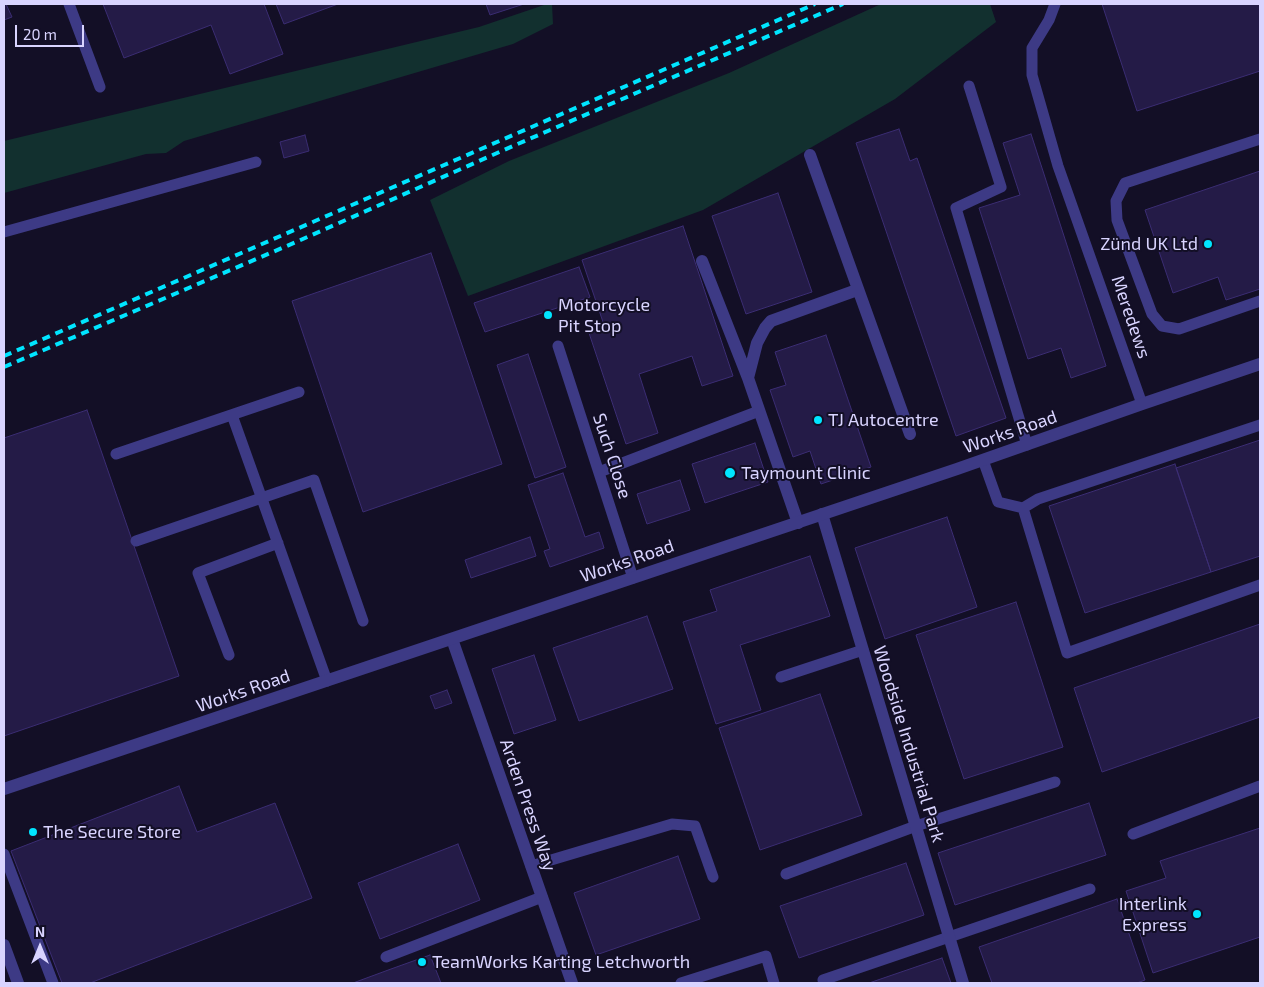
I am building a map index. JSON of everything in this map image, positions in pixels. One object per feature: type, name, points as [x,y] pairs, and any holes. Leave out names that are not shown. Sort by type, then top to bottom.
[{"type":"street","points":[[810,154],[910,434]]},
{"type":"street","points":[[702,261],[748,378],[798,523]]},
{"type":"street","points":[[748,378],[757,343],[771,321],[857,290]]},
{"type":"street","name":"Works Road","points":[[4,789],[798,523],[1260,364]]},
{"type":"street","name":"Woodside Industrial Park","points":[[822,514],[963,983]]},
{"type":"street","name":"Arden Press Way","points":[[452,639],[572,983]]},
{"type":"street","points":[[4,945],[18,983]]},
{"type":"lane","points":[[69,4],[100,87]]},
{"type":"lane","name":"Meredews","points":[[1055,4],[1049,20],[1032,48],[1032,75],[1058,166],[1142,404]]},
{"type":"lane","points":[[969,86],[1001,187],[956,208],[1027,445]]},
{"type":"lane","points":[[1260,139],[1124,183],[1116,200],[1117,220],[1152,314],[1162,326],[1180,329],[1260,301]]},
{"type":"lane","points":[[4,232],[256,162]]},
{"type":"lane","name":"Such Close","points":[[558,346],[633,578]]},
{"type":"lane","points":[[116,454],[299,392]]},
{"type":"lane","points":[[599,472],[759,411]]},
{"type":"lane","points":[[232,415],[328,681]]},
{"type":"lane","points":[[984,460],[998,502],[1023,508],[1038,499],[1260,425]]},
{"type":"lane","points":[[136,541],[314,480],[363,621]]},
{"type":"lane","points":[[1023,508],[1067,653],[1260,585]]},
{"type":"lane","points":[[229,655],[198,573],[278,543]]},
{"type":"lane","points":[[781,677],[863,650]]},
{"type":"lane","points":[[786,874],[916,826],[1055,782]]},
{"type":"lane","points":[[1132,834],[1260,786]]},
{"type":"lane","points":[[531,866],[672,824],[695,826],[713,877]]},
{"type":"lane","points":[[4,854],[53,983]]},
{"type":"lane","points":[[823,980],[1090,889]]},
{"type":"lane","points":[[386,957],[542,897]]},
{"type":"lane","points":[[681,983],[766,956],[774,983]]},
{"type":"green space","points":[[547,4],[552,4],[553,24],[513,44],[184,141],[166,153],[146,154],[4,193],[4,141],[479,27]]},
{"type":"green space","points":[[881,4],[990,4],[996,22],[895,99],[703,210],[468,296],[430,200],[509,161],[729,73]]},
{"type":"building","points":[[4,4],[6,4],[12,17],[4,20]]},
{"type":"building","points":[[103,4],[264,4],[283,54],[230,74],[211,25],[124,58]]},
{"type":"building","points":[[276,4],[338,4],[284,24]]},
{"type":"building","points":[[486,4],[524,4],[490,15]]},
{"type":"building","points":[[1102,4],[1260,4],[1260,71],[1137,111]]},
{"type":"building","points":[[899,129],[910,161],[917,158],[1006,418],[956,436],[856,143]]},
{"type":"building","points":[[1031,134],[1106,366],[1071,378],[1061,348],[1028,359],[979,208],[1020,195],[1003,143]]},
{"type":"building","points":[[305,135],[309,151],[284,158],[280,142]]},
{"type":"building","name":"Zünd UK Ltd","points":[[1260,171],[1260,289],[1226,300],[1218,277],[1173,293],[1145,210]]},
{"type":"building","points":[[778,193],[812,292],[746,314],[712,216]]},
{"type":"building","points":[[683,226],[733,376],[702,386],[692,356],[639,374],[658,433],[626,444],[588,330],[604,325],[582,260]]},
{"type":"building","points":[[431,253],[502,464],[363,512],[292,301]]},
{"type":"building","points":[[579,267],[590,297],[485,332],[474,303]]},
{"type":"building","name":"TJ Autocentre","points":[[826,335],[871,467],[821,484],[810,451],[793,457],[770,390],[786,385],[775,352]]},
{"type":"building","points":[[528,354],[566,467],[535,478],[497,365]]},
{"type":"building","points":[[87,410],[179,676],[4,736],[4,438]]},
{"type":"building","points":[[1260,440],[1260,556],[1211,572],[1176,468]]},
{"type":"building","name":"Taymount Clinic","points":[[755,443],[768,482],[705,503],[692,464]]},
{"type":"building","points":[[1175,464],[1211,572],[1085,613],[1049,506]]},
{"type":"building","points":[[563,473],[585,537],[599,532],[604,548],[550,567],[544,551],[550,549],[528,485]]},
{"type":"building","points":[[680,480],[690,510],[647,524],[637,494]]},
{"type":"building","points":[[947,517],[977,607],[885,639],[855,548]]},
{"type":"building","points":[[530,537],[536,556],[471,578],[465,560]]},
{"type":"building","points":[[810,556],[830,616],[740,645],[761,710],[716,724],[683,622],[717,611],[710,590]]},
{"type":"building","points":[[1016,602],[1063,747],[964,779],[916,635]]},
{"type":"building","points":[[647,616],[673,689],[579,721],[553,648]]},
{"type":"building","points":[[1260,624],[1260,717],[1102,772],[1074,688]]},
{"type":"building","points":[[534,655],[556,720],[514,734],[492,669]]},
{"type":"building","points":[[447,690],[452,703],[435,709],[430,696]]},
{"type":"building","points":[[820,694],[862,815],[760,850],[719,728]]},
{"type":"building","points":[[179,786],[197,832],[275,803],[312,898],[90,983],[62,983],[11,851]]},
{"type":"building","points":[[1089,803],[1106,855],[955,905],[938,853]]},
{"type":"building","name":"Interlink Express","points":[[1260,828],[1260,937],[1153,973],[1126,891],[1166,878],[1160,861]]},
{"type":"building","points":[[458,844],[480,900],[380,939],[358,883]]},
{"type":"building","points":[[678,856],[700,919],[596,955],[574,893]]},
{"type":"building","points":[[906,863],[924,915],[799,958],[780,906]]},
{"type":"building","points":[[1117,899],[1145,980],[1137,983],[992,983],[979,947]]},
{"type":"building","name":"TeamWorks Karting Letchworth","points":[[430,955],[441,983],[353,983],[391,969]]},
{"type":"building","points":[[942,958],[951,983],[869,983]]},
{"type":"railway","points":[[4,356],[815,4]]},
{"type":"railway","points":[[4,367],[843,4]]},
{"type":"place","name":"Zünd UK Ltd","points":[[1208,244]]},
{"type":"place","name":"Motorcycle Pit Stop","points":[[548,315]]},
{"type":"place","name":"TJ Autocentre","points":[[818,420]]},
{"type":"place","name":"Taymount Clinic","points":[[730,473]]},
{"type":"place","name":"The Secure Store","points":[[33,832]]},
{"type":"place","name":"Interlink Express","points":[[1197,914]]},
{"type":"place","name":"TeamWorks Karting Letchworth","points":[[422,962]]}]
